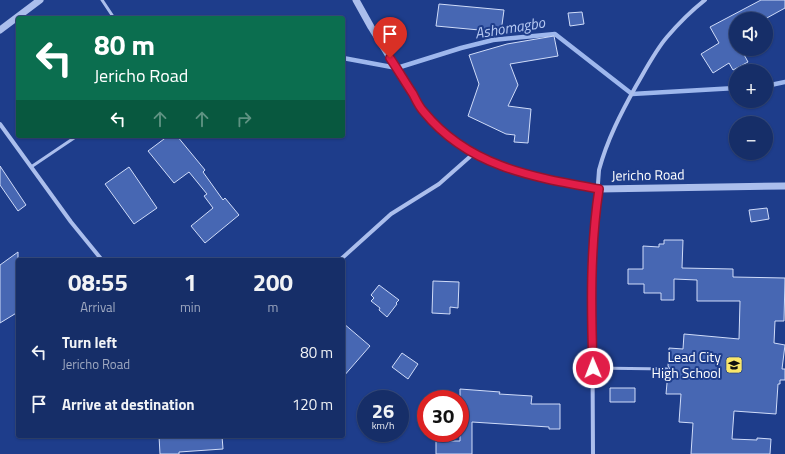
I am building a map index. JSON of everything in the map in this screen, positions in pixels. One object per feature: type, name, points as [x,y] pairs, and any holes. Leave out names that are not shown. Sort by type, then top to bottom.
[{"type":"street","points":[[19,16],[40,0]]},
{"type":"street","name":"Jericho Road","points":[[356,0],[423,111],[437,127],[473,154],[514,171],[528,175],[599,189],[785,186]]},
{"type":"street","points":[[593,454],[592,265],[595,212],[599,189],[599,170],[603,156],[618,121],[649,63],[667,37],[705,0]]},
{"type":"street","points":[[0,30],[16,18]]},
{"type":"street","points":[[0,124],[71,222],[100,258]]},
{"type":"street","points":[[342,258],[391,214],[439,184],[473,154]]},
{"type":"lane","points":[[102,0],[113,16]]},
{"type":"lane","points":[[31,167],[74,138]]},
{"type":"lane","points":[[593,368],[667,369]]},
{"type":"building","points":[[761,0],[785,0],[785,8],[773,15],[773,12],[738,12]]},
{"type":"building","points":[[439,4],[504,10],[501,32],[436,26]]},
{"type":"building","points":[[582,12],[584,24],[570,26],[568,13]]},
{"type":"building","points":[[729,17],[729,56],[745,56],[748,62],[744,64],[729,63],[713,73],[701,54],[719,43],[710,27]]},
{"type":"building","points":[[554,36],[558,56],[510,64],[518,85],[508,106],[531,109],[528,143],[514,142],[515,135],[506,134],[468,116],[479,84],[469,55],[507,44]]},
{"type":"building","points":[[165,138],[179,138],[205,170],[203,172],[223,200],[225,198],[239,215],[205,243],[191,226],[213,208],[204,196],[207,194],[189,172],[174,183],[148,151]]},
{"type":"building","points":[[0,166],[26,205],[18,211],[0,185]]},
{"type":"building","points":[[129,167],[157,208],[134,224],[105,184]]},
{"type":"building","points":[[767,208],[769,219],[751,222],[749,210]]},
{"type":"building","points":[[664,240],[683,240],[682,268],[733,269],[733,277],[785,278],[784,321],[775,321],[774,343],[785,345],[782,369],[785,369],[785,380],[780,380],[780,384],[778,384],[776,414],[734,411],[732,439],[771,439],[770,454],[691,454],[693,423],[679,422],[681,394],[666,394],[668,372],[670,369],[668,366],[669,348],[683,349],[684,334],[739,339],[740,301],[697,301],[697,280],[674,279],[674,300],[661,300],[661,293],[644,293],[644,284],[628,284],[628,269],[643,269],[643,246],[659,247],[659,244],[664,244]]},
{"type":"building","points":[[18,252],[18,258],[16,258],[16,313],[0,323],[0,265]]},
{"type":"building","points":[[433,281],[459,282],[458,308],[450,307],[450,314],[432,313]]},
{"type":"building","points":[[379,285],[399,300],[387,317],[379,310],[380,308],[371,301],[374,298],[371,295]]},
{"type":"building","points":[[345,325],[370,346],[345,375]]},
{"type":"building","points":[[402,353],[418,364],[408,379],[392,367]]},
{"type":"building","points":[[610,388],[635,388],[635,402],[610,402]]},
{"type":"building","points":[[460,389],[500,392],[499,394],[532,396],[531,404],[560,404],[560,429],[472,422],[472,454],[436,454],[436,442],[469,442],[469,390]]},
{"type":"building","points":[[159,438],[222,438],[223,449],[179,452],[179,454],[160,454]]},
{"type":"waterway","name":"Ashomagbo","points":[[345,58],[397,68],[461,48],[493,40],[555,34],[632,94],[729,88]]},
{"type":"waterway","name":"Ashomagbo","points":[[773,85],[785,82]]},
{"type":"place","name":"Lead City High School","points":[[734,365]]},
{"type":"route","points":[[390,58],[423,111],[437,127],[473,154],[514,171],[528,175],[599,189],[595,212],[592,265],[593,368]]}]
